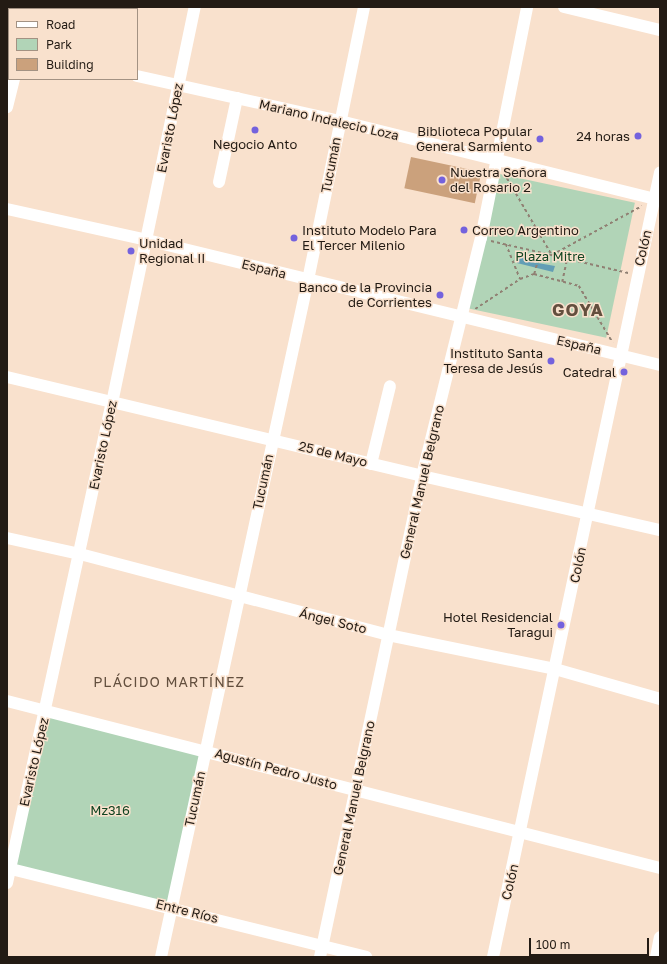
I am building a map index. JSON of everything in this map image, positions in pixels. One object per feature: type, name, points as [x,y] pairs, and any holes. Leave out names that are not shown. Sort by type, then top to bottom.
[{"type":"street","name":"Evaristo López","points":[[7,883],[8,868],[46,711],[80,554],[195,7]]},
{"type":"street","name":"Tucumán","points":[[161,957],[308,280],[364,7]]},
{"type":"street","name":"General Manuel Belgrano","points":[[321,952],[357,791],[422,476],[463,317],[481,238],[527,7]]},
{"type":"street","points":[[564,7],[604,12],[660,30]]},
{"type":"street","name":"Mariano Indalecio Loza","points":[[138,76],[340,121],[657,200]]},
{"type":"street","points":[[7,107],[14,80]]},
{"type":"street","points":[[219,182],[237,98]]},
{"type":"street","name":"Colón","points":[[493,957],[589,512],[637,274],[657,200],[660,174]]},
{"type":"street","name":"España","points":[[7,209],[147,240],[620,354],[660,365]]},
{"type":"street","name":"25 de Mayo","points":[[7,377],[112,403],[273,439],[422,476],[589,512],[660,530]]},
{"type":"street","points":[[371,464],[390,386]]},
{"type":"street","name":"Ángel Soto","points":[[7,538],[80,554],[238,598],[388,635],[555,670],[660,698]]},
{"type":"street","name":"Agustín Pedro Justo","points":[[7,701],[206,750],[357,791],[521,830],[660,868]]},
{"type":"street","name":"Entre Ríos","points":[[8,868],[172,907],[321,952],[366,957]]},
{"type":"street","points":[[656,957],[660,936]]},
{"type":"path","points":[[497,160],[552,255]]},
{"type":"path","points":[[552,255],[657,200]]},
{"type":"path","points":[[481,238],[637,274]]},
{"type":"path","points":[[506,244],[520,279]]},
{"type":"path","points":[[534,274],[540,252]]},
{"type":"path","points":[[562,282],[567,259]]},
{"type":"path","points":[[463,317],[520,279],[534,274],[579,286],[620,354]]},
{"type":"green space","name":"Plaza Mitre","points":[[495,173],[635,203],[606,338],[466,308]]},
{"type":"green space","name":"Mz316","points":[[46,711],[206,751],[167,908],[7,868]]},
{"type":"water","points":[[519,256],[532,260],[532,262],[555,266],[553,272],[517,263]]},
{"type":"building","name":"Nuestra Señora del Rosario 2","points":[[411,157],[481,172],[475,203],[404,188]]},
{"type":"place","name":"Negocio Anto","points":[[255,130]]},
{"type":"place","name":"24 horas","points":[[638,136]]},
{"type":"place","name":"Biblioteca Popular General Sarmiento","points":[[540,139]]},
{"type":"place","name":"Nuestra Señora del Rosario 2","points":[[442,180]]},
{"type":"place","name":"Correo Argentino","points":[[464,230]]},
{"type":"place","name":"Instituto Modelo Para El Tercer Milenio","points":[[294,238]]},
{"type":"place","name":"Unidad Regional II","points":[[131,251]]},
{"type":"place","name":"Banco de la Provincia de Corrientes","points":[[440,295]]},
{"type":"place","name":"Instituto Santa Teresa de Jesús","points":[[551,361]]},
{"type":"place","name":"Catedral","points":[[624,372]]},
{"type":"place","name":"Hotel Residencial Taragui","points":[[561,625]]},
{"type":"district","name":"GOYA","points":[[578,310]]},
{"type":"district","name":"PLÁCIDO MARTÍNEZ","points":[[169,682]]}]
